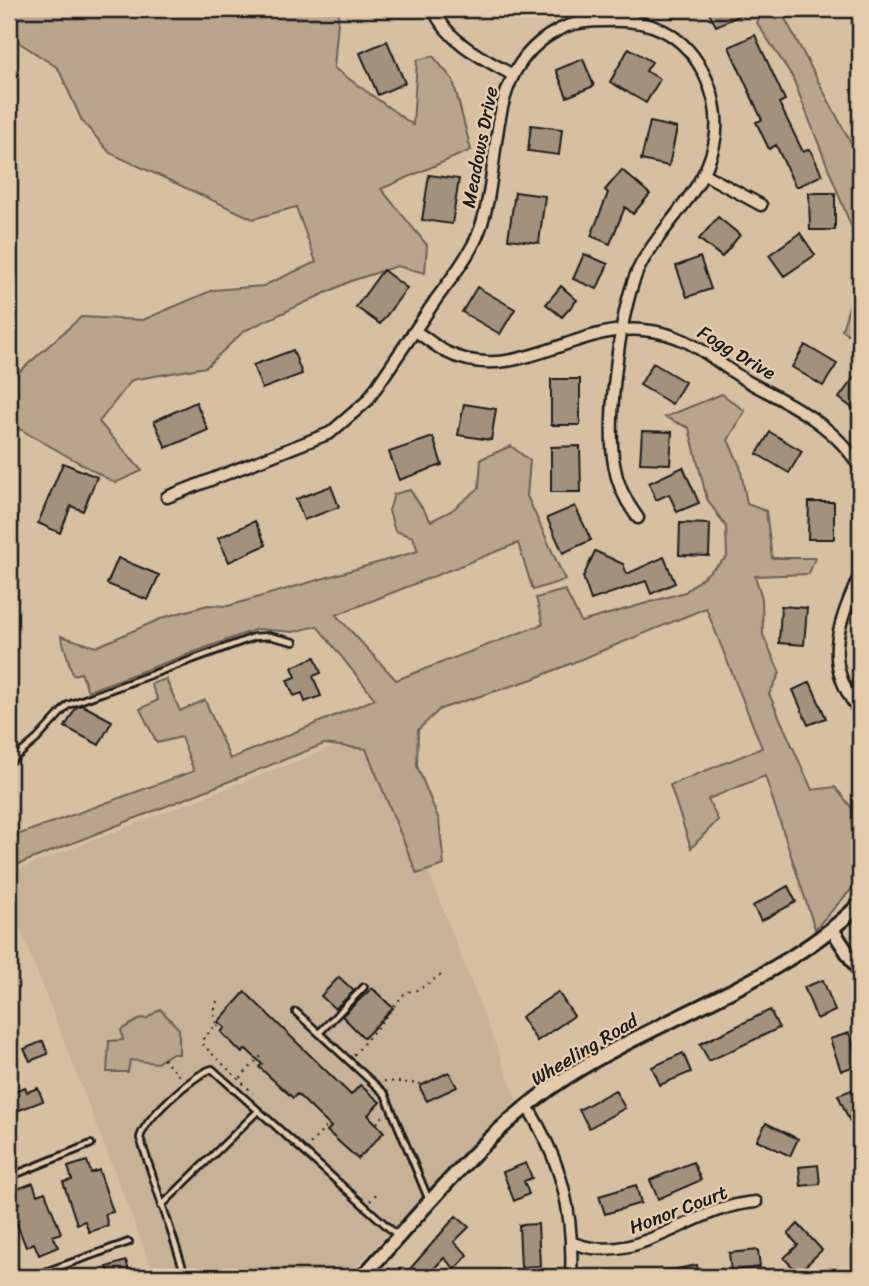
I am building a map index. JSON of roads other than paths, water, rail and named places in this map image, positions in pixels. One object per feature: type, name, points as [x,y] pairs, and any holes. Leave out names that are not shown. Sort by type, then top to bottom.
[{"type":"street","points":[[433,9],[444,26],[464,47],[513,75]]},
{"type":"street","points":[[630,22],[633,9]]},
{"type":"street","name":"Meadows Drive","points":[[167,497],[336,429],[367,401],[468,254],[480,228],[501,109],[513,75],[535,47],[565,27],[593,21],[630,22],[661,30],[676,38],[702,71],[717,111],[717,128],[704,174],[639,269],[628,293],[614,402],[612,453],[620,487],[638,518]]},
{"type":"street","points":[[704,174],[761,205]]},
{"type":"street","name":"Fogg Drive","points":[[415,331],[445,351],[463,358],[491,363],[520,360],[583,337],[622,330],[654,331],[701,348],[749,382],[804,413],[845,446],[860,468]]},
{"type":"street","points":[[860,573],[838,626],[836,643],[842,678],[860,712]]},
{"type":"street","name":"Wheeling Road","points":[[362,1277],[485,1142],[527,1106],[570,1075],[801,951],[832,929],[860,904]]},
{"type":"street","points":[[832,929],[860,972]]},
{"type":"street","points":[[527,1106],[557,1165],[566,1195],[573,1243],[572,1277]]},
{"type":"street","name":"Honor Court","points":[[573,1243],[604,1250],[621,1249],[655,1238],[716,1210],[756,1202]]},
{"type":"lane","points":[[9,763],[37,739],[68,705],[254,637],[269,636],[294,642]]},
{"type":"lane","points":[[319,1033],[364,986]]},
{"type":"lane","points":[[296,1012],[377,1085],[392,1107],[430,1202]]},
{"type":"lane","points":[[186,1277],[140,1138],[142,1130],[156,1112],[212,1069],[399,1237]]},
{"type":"lane","points":[[161,1206],[258,1111]]},
{"type":"lane","points":[[9,1177],[91,1144]]},
{"type":"lane","points":[[31,1277],[129,1242]]}]
